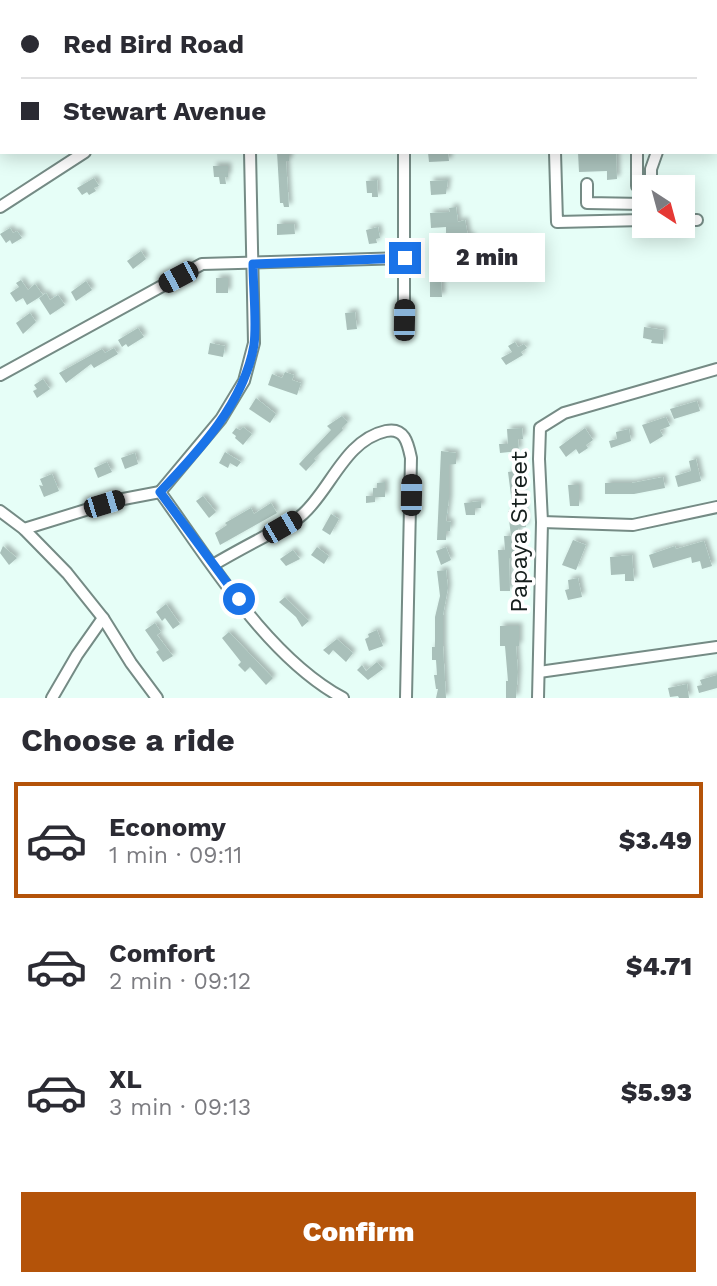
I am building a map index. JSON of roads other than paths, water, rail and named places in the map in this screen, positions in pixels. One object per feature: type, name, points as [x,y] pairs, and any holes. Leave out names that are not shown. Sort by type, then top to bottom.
[{"type":"street","points":[[0,207],[82,154]]},
{"type":"street","points":[[24,529],[118,500],[160,492],[221,419],[244,381],[254,343],[250,154]]},
{"type":"street","points":[[404,154],[404,320]]},
{"type":"street","points":[[555,154],[557,222],[632,220]]},
{"type":"street","points":[[637,154],[638,175]]},
{"type":"street","points":[[652,175],[656,154]]},
{"type":"street","points":[[638,167],[652,169]]},
{"type":"street","points":[[587,184],[587,203],[632,204]]},
{"type":"street","points":[[0,375],[202,264],[405,258]]},
{"type":"street","name":"Papaya Street","points":[[538,698],[542,522],[540,428],[564,413],[717,369]]},
{"type":"street","points":[[213,565],[303,515],[352,452],[365,441],[383,431],[401,432],[408,440],[411,458],[406,698]]},
{"type":"street","points":[[160,492],[265,633],[290,659],[343,698]]},
{"type":"street","points":[[542,522],[633,525],[717,507]]},
{"type":"street","points":[[0,511],[24,529],[67,573],[103,618],[157,698]]},
{"type":"street","points":[[52,698],[103,618]]},
{"type":"street","points":[[539,672],[717,647]]}]
